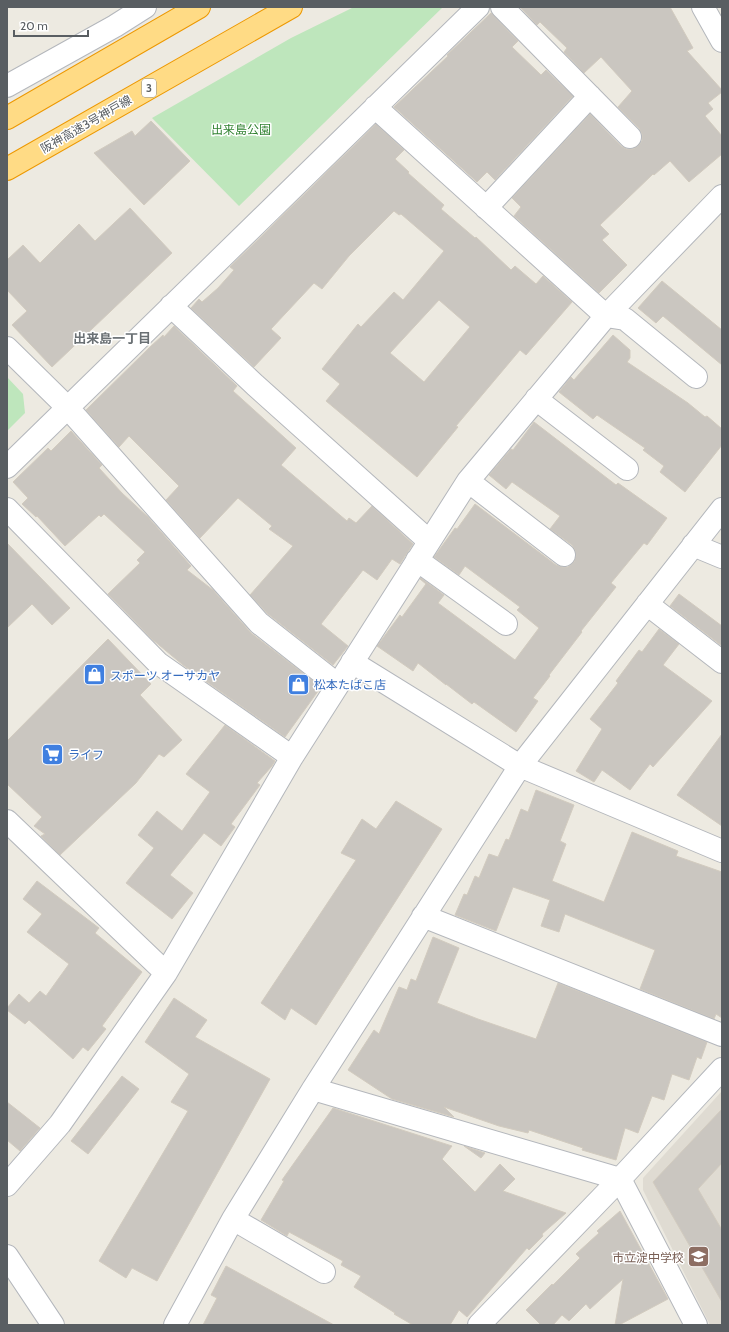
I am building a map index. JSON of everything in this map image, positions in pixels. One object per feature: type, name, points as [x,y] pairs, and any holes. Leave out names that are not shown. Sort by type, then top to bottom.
[{"type":"highway","points":[[7,118],[199,7]]},
{"type":"highway","name":"阪神高速3号神戸線","points":[[7,169],[291,7]]},
{"type":"street","points":[[7,86],[115,26],[145,7]]},
{"type":"street","points":[[7,467],[478,7]]},
{"type":"street","points":[[502,7],[630,137]]},
{"type":"street","points":[[702,7],[722,41]]},
{"type":"street","points":[[486,208],[590,96]]},
{"type":"street","points":[[375,107],[606,316],[625,318],[696,377]]},
{"type":"street","points":[[7,1185],[60,1124],[166,973],[292,757],[468,481],[606,316],[722,196]]},
{"type":"street","points":[[171,306],[254,385],[429,541]]},
{"type":"street","points":[[7,348],[67,407],[259,623],[338,685]]},
{"type":"street","points":[[536,399],[627,469]]},
{"type":"street","points":[[468,481],[564,555]]},
{"type":"street","points":[[7,509],[158,663],[292,757]]},
{"type":"street","points":[[175,1325],[233,1219],[313,1089],[520,766],[722,509]]},
{"type":"street","points":[[693,545],[722,557]]},
{"type":"street","points":[[417,560],[506,624]]},
{"type":"street","points":[[647,604],[722,662]]},
{"type":"street","points":[[352,662],[520,766],[721,849]]},
{"type":"street","points":[[7,822],[166,973]]},
{"type":"street","points":[[424,916],[722,1035]]},
{"type":"street","points":[[479,1325],[620,1179],[722,1070]]},
{"type":"street","points":[[313,1089],[620,1179],[696,1325]]},
{"type":"street","points":[[233,1219],[324,1272]]},
{"type":"street","points":[[7,1256],[53,1325]]},
{"type":"shaded area","name":"市立淀中学校","points":[[722,1091],[722,1325],[710,1325],[643,1190],[643,1178]]},
{"type":"green space","name":"出来島公園","points":[[354,7],[443,7],[239,206],[152,118],[291,38]]},
{"type":"green space","points":[[7,377],[23,394],[25,413],[7,431]]},
{"type":"building","points":[[520,7],[670,7],[693,48],[687,51],[722,90],[722,92],[708,103],[713,109],[705,116],[722,136],[722,154],[689,182],[670,161],[654,175],[653,174],[600,225],[609,234],[602,240],[627,265],[599,293],[514,216],[521,207],[512,198],[590,114],[621,146],[626,149],[633,149],[638,146],[642,141],[642,134],[639,128],[618,107],[632,91],[601,57],[584,73],[564,52],[567,48],[540,22],[537,25]]},
{"type":"building","points":[[491,13],[518,41],[512,47],[541,75],[546,70],[573,96],[495,180],[487,172],[477,182],[394,107]]},
{"type":"building","points":[[151,121],[190,161],[144,205],[94,153],[132,131],[135,136]]},
{"type":"building","points":[[376,124],[404,150],[395,159],[409,172],[408,173],[444,205],[441,209],[475,238],[476,237],[511,270],[515,266],[536,284],[543,276],[572,302],[526,355],[520,350],[456,426],[458,427],[417,477],[326,401],[340,384],[322,369],[358,324],[361,327],[394,292],[403,300],[444,251],[401,214],[399,215],[394,211],[349,256],[322,289],[314,283],[271,329],[281,338],[254,367],[191,308],[199,299],[202,302],[218,288],[234,270],[230,267]],"holes":[[[439,300],[470,327],[424,382],[390,353]]]},
{"type":"building","points":[[130,208],[172,253],[52,367],[12,325],[27,311],[7,290],[7,260],[23,245],[40,263],[79,224],[95,241]]},
{"type":"building","points":[[662,281],[722,330],[722,365],[663,316],[656,323],[638,308]]},
{"type":"building","points":[[174,326],[237,386],[233,391],[296,448],[281,465],[347,521],[349,518],[356,523],[372,506],[413,544],[400,564],[392,559],[377,580],[363,570],[321,624],[348,646],[333,665],[268,614],[250,595],[293,546],[269,529],[272,526],[238,498],[200,538],[166,500],[179,486],[129,436],[119,447],[86,410],[150,347],[163,335],[164,337]]},
{"type":"building","points":[[613,335],[630,350],[630,358],[627,362],[688,403],[705,417],[707,416],[722,429],[722,445],[685,492],[660,472],[664,466],[643,450],[645,448],[597,415],[593,419],[559,392],[571,377],[574,380]]},
{"type":"building","points":[[534,422],[616,485],[618,483],[667,518],[647,545],[644,543],[611,583],[616,587],[581,631],[582,632],[533,698],[538,701],[516,732],[474,702],[472,704],[418,663],[413,671],[377,646],[400,615],[402,617],[426,584],[420,579],[421,578],[444,595],[438,603],[515,660],[539,628],[517,610],[520,607],[465,566],[459,575],[434,557],[475,504],[556,565],[568,567],[574,562],[576,556],[572,545],[550,529],[560,516],[512,482],[506,489],[489,475],[511,449],[513,450]]},
{"type":"building","points":[[71,431],[102,465],[99,468],[122,493],[148,517],[191,566],[187,570],[213,590],[251,633],[321,687],[285,737],[183,665],[153,640],[108,594],[140,563],[137,560],[145,552],[104,514],[101,517],[99,515],[65,546],[37,516],[36,517],[22,504],[28,498],[13,482],[48,448],[51,451]]},
{"type":"building","points":[[7,543],[70,608],[52,625],[32,604],[7,628]]},
{"type":"building","points":[[679,594],[722,626],[722,646],[670,606]]},
{"type":"building","points":[[659,629],[679,644],[663,665],[712,701],[653,767],[650,764],[630,790],[602,770],[594,782],[576,771],[602,729],[590,719],[618,683],[616,681],[639,650],[642,652]]},
{"type":"building","points":[[108,639],[151,684],[140,695],[182,740],[164,757],[159,754],[136,783],[60,855],[41,836],[45,834],[34,826],[42,817],[7,784],[7,741]]},
{"type":"building","points":[[225,725],[275,761],[257,783],[260,785],[231,824],[235,827],[221,846],[204,833],[170,875],[193,893],[172,919],[126,883],[154,848],[138,835],[157,811],[182,831],[210,792],[186,774]]},
{"type":"building","points":[[722,734],[722,826],[677,795]]},
{"type":"building","points":[[536,790],[574,805],[560,841],[566,844],[552,881],[604,902],[632,832],[678,851],[676,856],[722,872],[722,1018],[716,1014],[714,1019],[640,989],[655,950],[565,914],[559,932],[541,926],[550,900],[513,887],[496,931],[455,915],[464,894],[467,895],[475,876],[479,878],[489,854],[498,857],[506,839],[509,840],[521,809],[528,812]]},
{"type":"building","points":[[396,801],[442,829],[316,1025],[291,1008],[285,1020],[261,1003],[356,860],[341,853],[362,819],[376,829]]},
{"type":"building","points":[[37,881],[99,928],[95,933],[142,972],[102,1026],[106,1029],[88,1051],[83,1047],[73,1059],[29,1020],[25,1024],[7,1010],[19,994],[29,1003],[40,991],[46,996],[69,964],[27,932],[42,914],[23,899]]},
{"type":"building","points":[[433,937],[459,948],[437,1003],[536,1039],[558,983],[707,1042],[701,1059],[697,1057],[689,1080],[672,1074],[664,1100],[652,1096],[638,1133],[625,1128],[616,1160],[582,1150],[583,1148],[529,1130],[528,1133],[499,1126],[444,1107],[454,1117],[392,1099],[348,1070],[374,1030],[379,1034],[399,987],[407,990],[411,979],[416,981]]},
{"type":"building","points":[[174,998],[207,1020],[195,1037],[270,1079],[157,1281],[132,1268],[126,1278],[99,1261],[188,1111],[171,1102],[189,1074],[145,1042]]},
{"type":"building","points":[[122,1076],[139,1089],[88,1154],[71,1141]]},
{"type":"building","points":[[7,1102],[40,1128],[20,1151],[7,1140]]},
{"type":"building","points":[[333,1108],[452,1146],[442,1159],[475,1192],[500,1164],[515,1179],[503,1191],[566,1213],[542,1234],[543,1236],[529,1250],[527,1248],[467,1317],[459,1310],[450,1325],[413,1325],[354,1287],[361,1276],[341,1265],[343,1261],[289,1232],[287,1236],[261,1220],[284,1181],[282,1180]]},
{"type":"building","points":[[722,1109],[722,1163],[698,1189],[722,1230],[722,1302],[653,1182]]},
{"type":"building","points":[[464,1146],[485,1153],[481,1158]]},
{"type":"building","points":[[620,1211],[668,1299],[619,1325],[615,1325],[623,1279],[590,1309],[586,1304],[569,1321],[562,1315],[553,1325],[541,1325],[526,1310],[580,1258],[576,1254],[599,1233],[597,1231]]},
{"type":"building","points":[[226,1266],[334,1325],[203,1325],[217,1298],[211,1295]]},
{"type":"place","name":"スポーツ オーサカヤ","points":[[95,675]]},
{"type":"place","name":"松本たばこ店","points":[[298,684]]},
{"type":"place","name":"ライフ","points":[[53,754]]},
{"type":"place","name":"市立淀中学校","points":[[699,1257]]},
{"type":"district","name":"出来島一丁目","points":[[112,338]]}]
